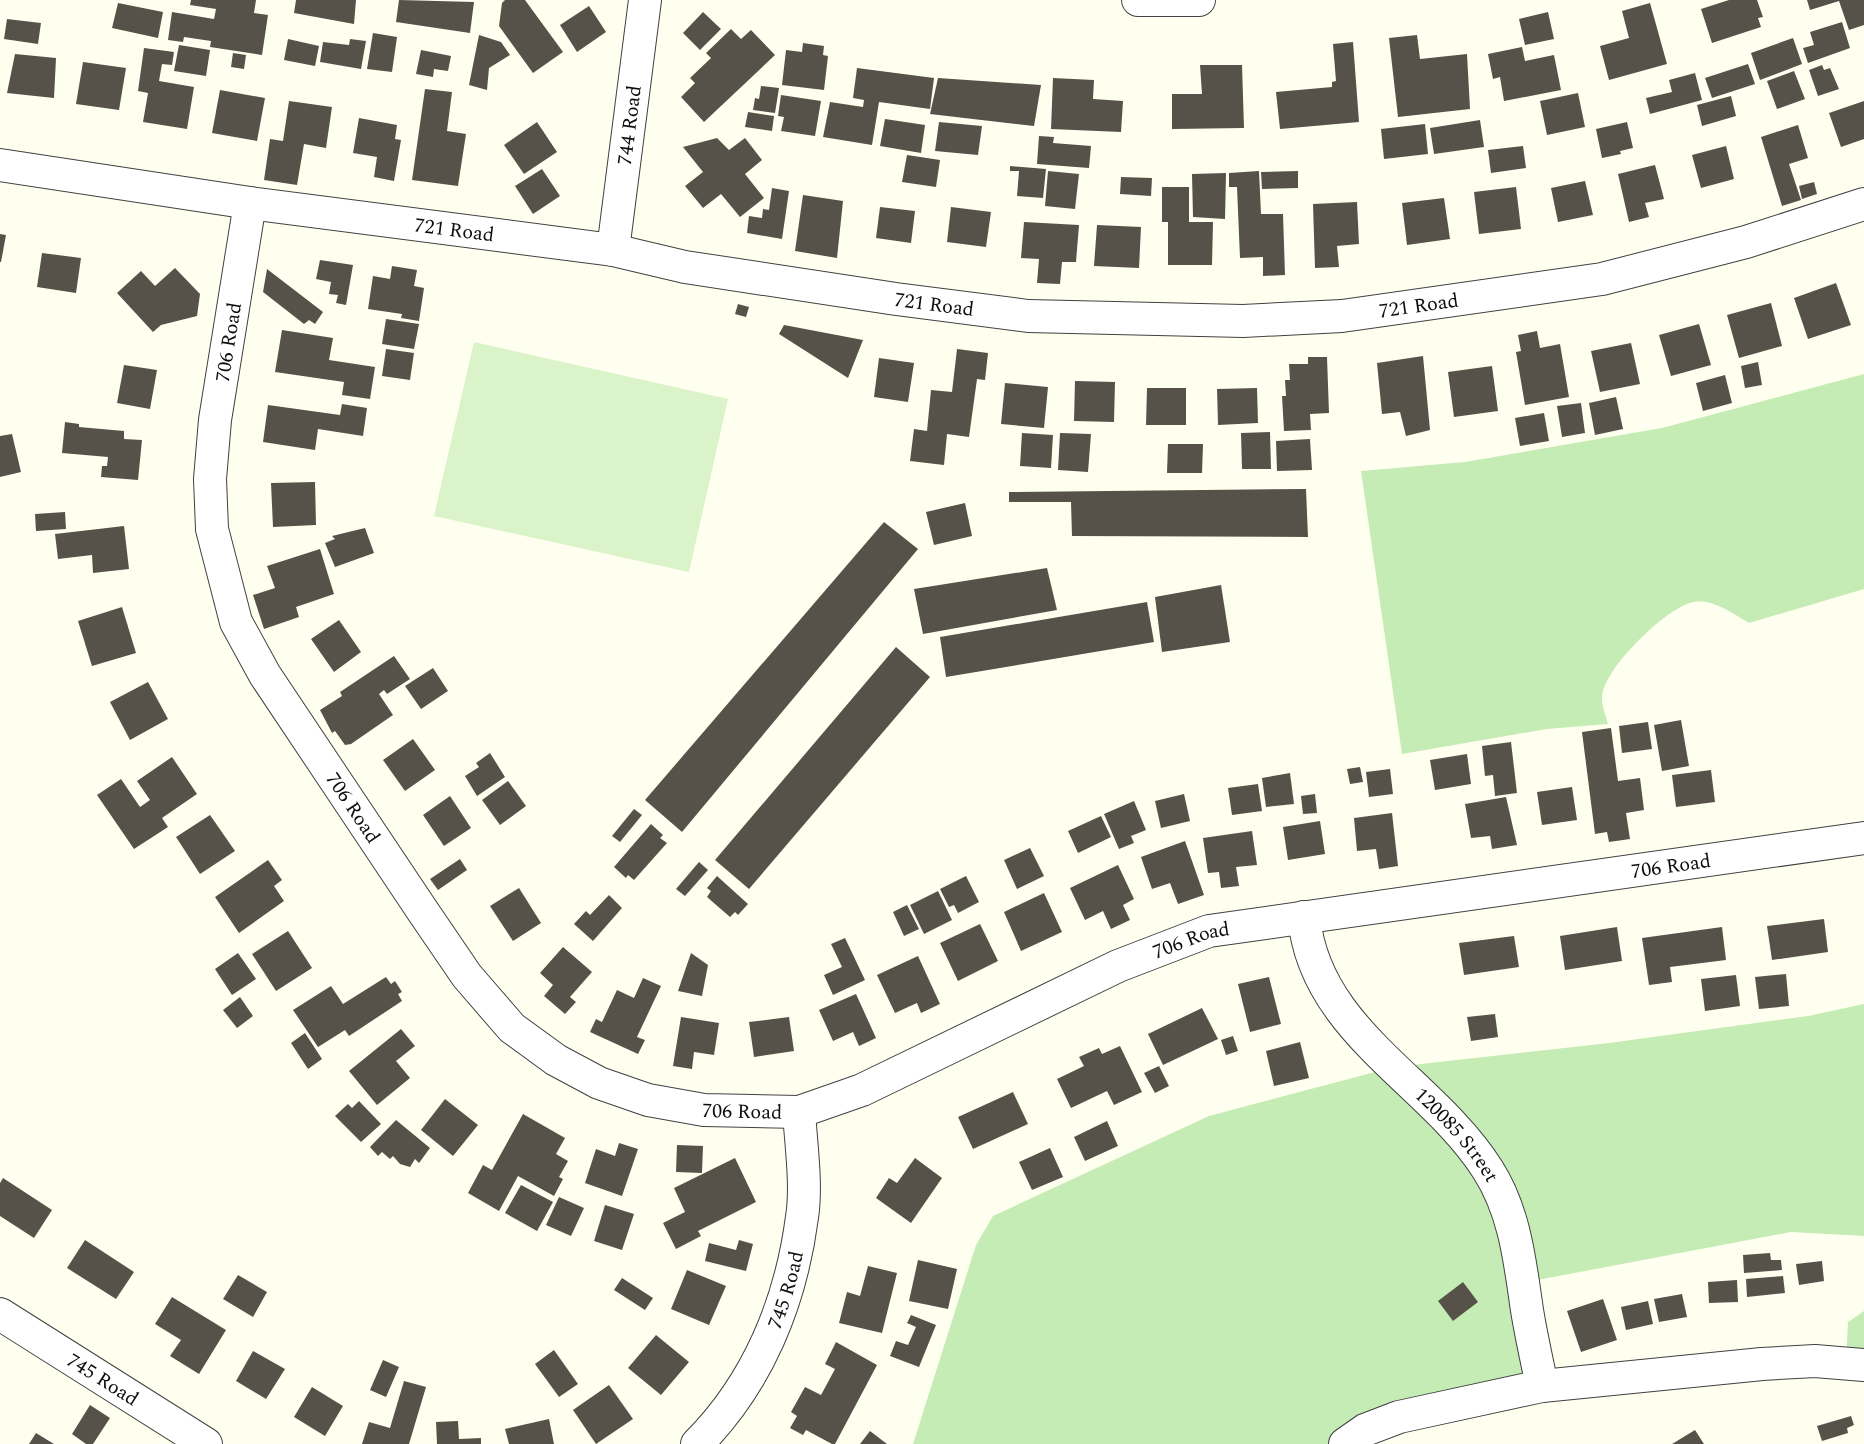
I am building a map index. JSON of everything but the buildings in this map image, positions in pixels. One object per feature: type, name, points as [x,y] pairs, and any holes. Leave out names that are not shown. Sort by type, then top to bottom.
[{"type":"street","name":"744 Road","points":[[613,250],[645,0]]},
{"type":"street","points":[[1138,0],[1199,0]]},
{"type":"street","name":"721 Road","points":[[0,165],[250,202],[613,250],[685,267],[778,283],[1028,316],[1243,321],[1342,316],[1602,279],[1746,242],[1864,204]]},
{"type":"street","name":"706 Road","points":[[250,202],[215,420],[211,499],[212,529],[236,622],[265,675],[467,976],[512,1028],[556,1060],[598,1083],[648,1100],[704,1110],[799,1112],[862,1090],[1118,966],[1209,931],[1864,838]]},
{"type":"street","name":"120085 Street","points":[[1304,917],[1306,941],[1319,974],[1350,1020],[1385,1061],[1457,1130],[1489,1171],[1502,1196],[1511,1220],[1525,1280],[1527,1309],[1542,1386]]},
{"type":"street","name":"745 Road","points":[[697,1444],[716,1425],[745,1385],[773,1335],[791,1273],[803,1215],[799,1112]]},
{"type":"street","name":"745 Road","points":[[0,1314],[206,1444]]},
{"type":"street","points":[[1345,1444],[1365,1430],[1399,1417],[1542,1386],[1762,1364],[1815,1361],[1864,1365]]},
{"type":"green space","points":[[474,342],[728,399],[689,572],[434,516]]},
{"type":"green space","points":[[1864,374],[1864,589],[1749,623],[1708,602],[1693,602],[1668,615],[1653,627],[1613,671],[1605,685],[1602,697],[1608,724],[1547,729],[1402,754],[1361,471],[1465,462],[1662,428]]},
{"type":"green space","points":[[1864,1004],[1864,1236],[1791,1232],[1527,1282],[1543,1386],[1341,1444],[913,1444],[976,1245],[993,1216],[1209,1116],[1394,1067],[1609,1043],[1808,1016]]},
{"type":"green space","points":[[1864,1311],[1864,1363],[1846,1362],[1848,1322]]}]
